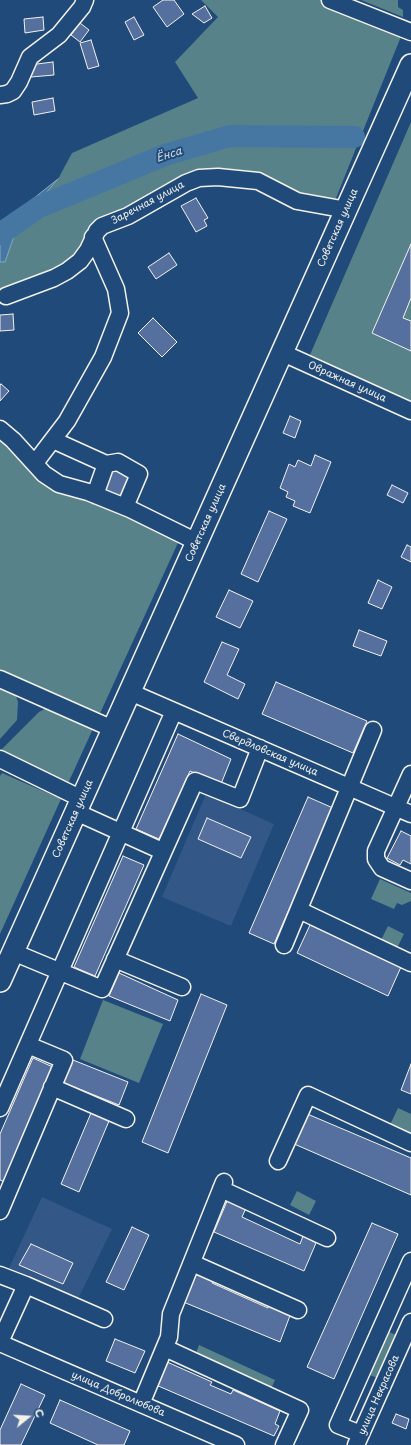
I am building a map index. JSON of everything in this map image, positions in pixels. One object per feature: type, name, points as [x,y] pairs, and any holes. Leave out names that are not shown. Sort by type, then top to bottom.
[{"type":"main road","name":"Советская улица","points":[[0,981],[411,65]]},
{"type":"street","points":[[0,95],[13,91],[19,82],[30,57],[59,35],[82,7],[85,0]]},
{"type":"street","points":[[330,0],[411,32]]},
{"type":"street","name":"Заречная улица","points":[[6,296],[54,278],[80,261],[88,250],[93,237],[102,226],[128,216],[186,183],[199,178],[218,177],[258,181],[298,201],[347,210]]},
{"type":"street","points":[[35,463],[66,421],[103,357],[120,313],[116,289],[93,237]]},
{"type":"street","name":"Овражная улица","points":[[283,353],[411,411]]},
{"type":"street","points":[[0,429],[14,440],[44,474],[59,484],[95,495],[125,507],[197,542]]},
{"type":"street","points":[[53,440],[106,464],[118,462],[139,474],[125,507]]},
{"type":"street","points":[[95,495],[106,464]]},
{"type":"street","points":[[0,679],[113,729]]},
{"type":"street","name":"Свердловская улица","points":[[130,692],[411,814]]},
{"type":"street","points":[[0,1108],[174,711]]},
{"type":"street","points":[[284,945],[373,730]]},
{"type":"street","points":[[13,952],[102,989],[162,851],[195,780],[240,799],[260,748]]},
{"type":"street","points":[[0,759],[79,805],[121,832],[162,851]]},
{"type":"street","points":[[411,774],[376,851],[376,859],[382,868],[411,881]]},
{"type":"street","points":[[299,910],[411,963]]},
{"type":"street","points":[[115,959],[182,987]]},
{"type":"street","points":[[0,1211],[5,1186],[64,1060],[28,1045]]},
{"type":"street","points":[[52,1087],[126,1119]]},
{"type":"street","points":[[278,1161],[308,1095],[411,1143]]},
{"type":"street","points":[[141,1404],[170,1337],[171,1314],[223,1186],[327,1238]]},
{"type":"street","points":[[358,1440],[338,1425],[411,1261]]},
{"type":"street","points":[[192,1263],[298,1310]]},
{"type":"street","points":[[0,1274],[104,1318]]},
{"type":"street","points":[[0,1342],[26,1285]]},
{"type":"street","name":"улица Некрасова","points":[[358,1440],[411,1322]]},
{"type":"street","name":"улица Добролюбова","points":[[0,1342],[236,1445]]},
{"type":"street","points":[[165,1348],[300,1410],[284,1445]]},
{"type":"shaded area","points":[[58,179],[39,201],[39,207],[20,219],[5,262],[0,262],[0,222],[10,217]]},
{"type":"shaded area","points":[[206,794],[274,824],[231,926],[162,897]]},
{"type":"shaded area","points":[[42,1197],[112,1229],[78,1299],[9,1268]]},
{"type":"green space","points":[[201,0],[329,0],[404,29],[332,208],[218,177],[102,226],[80,261],[0,296],[0,262],[5,262],[20,219],[39,207],[39,201],[58,179],[72,153],[198,98],[175,62],[218,17]]},
{"type":"green space","points":[[361,0],[398,0],[398,7],[403,10],[403,17]]},
{"type":"green space","points":[[411,122],[411,411],[306,364]]},
{"type":"green space","points":[[0,429],[44,474],[182,534],[65,790],[0,759],[0,751],[39,712],[54,704],[12,685],[18,702],[17,720],[0,739]]},
{"type":"green space","points":[[2,773],[61,799],[0,934],[0,776]]},
{"type":"green space","points":[[380,879],[411,893],[411,901],[402,905],[397,903],[394,909],[371,899]]},
{"type":"green space","points":[[388,926],[404,934],[397,948],[381,940]]},
{"type":"green space","points":[[103,1000],[163,1024],[139,1083],[80,1059]]},
{"type":"green space","points":[[398,1108],[411,1114],[411,1136],[389,1127]]},
{"type":"green space","points":[[297,1191],[316,1201],[309,1215],[290,1205]]},
{"type":"green space","points":[[389,1332],[399,1336],[380,1379],[370,1375]]},
{"type":"green space","points":[[199,1345],[275,1380],[270,1391],[195,1356]]},
{"type":"building","points":[[163,0],[174,0],[184,14],[167,27],[153,7]]},
{"type":"building","points":[[205,6],[212,18],[204,23],[192,14]]},
{"type":"building","points":[[43,17],[44,30],[25,33],[24,19]]},
{"type":"building","points":[[134,17],[144,35],[134,40],[125,22]]},
{"type":"building","points":[[80,23],[89,30],[80,42],[71,35]]},
{"type":"building","points":[[91,40],[99,66],[88,69],[80,43]]},
{"type":"building","points":[[53,62],[54,75],[31,77],[29,65]]},
{"type":"building","points":[[53,98],[55,111],[34,115],[32,102]]},
{"type":"building","points":[[196,198],[208,218],[204,220],[207,226],[196,232],[181,206]]},
{"type":"building","points":[[411,244],[411,298],[403,318],[411,321],[411,351],[372,333]]},
{"type":"building","points":[[169,253],[177,265],[156,279],[148,267]]},
{"type":"building","points":[[13,314],[14,330],[0,331],[0,315]]},
{"type":"building","points":[[153,318],[177,342],[162,357],[138,333]]},
{"type":"building","points":[[1,384],[9,391],[0,401],[0,385]]},
{"type":"building","points":[[290,416],[301,421],[295,438],[283,433]]},
{"type":"building","points":[[315,455],[331,462],[310,513],[293,506],[295,501],[286,497],[288,492],[280,488],[289,464],[295,467],[298,460],[311,466]]},
{"type":"building","points":[[114,468],[134,476],[123,502],[103,493]]},
{"type":"building","points":[[392,485],[408,493],[403,503],[387,495]]},
{"type":"building","points":[[269,511],[287,519],[258,582],[241,574]]},
{"type":"building","points":[[407,545],[411,547],[411,562],[401,557]]},
{"type":"building","points":[[378,580],[392,587],[382,609],[368,603]]},
{"type":"building","points":[[229,590],[253,601],[240,628],[216,617]]},
{"type":"building","points":[[359,630],[387,641],[381,656],[353,646]]},
{"type":"building","points":[[222,642],[239,649],[227,675],[245,684],[238,699],[204,682]]},
{"type":"building","points":[[276,682],[367,721],[353,753],[262,714]]},
{"type":"building","points":[[178,734],[231,759],[221,784],[190,771],[159,839],[136,829]]},
{"type":"building","points":[[308,797],[333,808],[274,944],[249,933]]},
{"type":"building","points":[[207,818],[251,837],[241,858],[198,839]]},
{"type":"building","points":[[401,831],[411,836],[411,864],[403,860],[400,865],[387,858]]},
{"type":"building","points":[[123,856],[144,865],[95,976],[74,967]]},
{"type":"building","points":[[310,925],[401,967],[388,996],[297,953]]},
{"type":"building","points":[[119,973],[178,1000],[170,1021],[109,996]]},
{"type":"building","points":[[201,994],[227,1005],[168,1153],[142,1142]]},
{"type":"building","points":[[33,1058],[55,1068],[5,1182],[0,1180],[0,1134]]},
{"type":"building","points":[[68,1058],[128,1082],[119,1105],[59,1081]]},
{"type":"building","points":[[411,1064],[411,1094],[401,1090]]},
{"type":"building","points":[[91,1113],[109,1121],[79,1192],[61,1184]]},
{"type":"building","points":[[305,1113],[411,1158],[411,1195],[292,1143]]},
{"type":"building","points":[[228,1199],[246,1208],[242,1217],[300,1244],[303,1236],[316,1243],[304,1271],[214,1232]]},
{"type":"building","points":[[372,1223],[398,1234],[334,1379],[307,1367]]},
{"type":"building","points":[[132,1227],[149,1235],[124,1290],[106,1282]]},
{"type":"building","points":[[31,1244],[73,1263],[63,1284],[19,1265]]},
{"type":"building","points":[[195,1272],[214,1280],[212,1283],[268,1308],[269,1304],[291,1313],[280,1342],[181,1301]]},
{"type":"building","points":[[115,1339],[145,1351],[135,1373],[106,1361]]},
{"type":"building","points":[[167,1362],[212,1382],[210,1385],[231,1394],[233,1390],[280,1411],[275,1424],[279,1426],[274,1436],[156,1385]]},
{"type":"building","points":[[21,1384],[45,1395],[21,1445],[0,1445],[0,1430]]},
{"type":"building","points":[[60,1400],[130,1431],[124,1445],[98,1445],[50,1423]]},
{"type":"building","points":[[396,1414],[409,1419],[406,1429],[392,1423]]},
{"type":"waterway","name":"Ёнса","points":[[0,234],[39,207],[165,155],[230,136],[354,137]]}]
